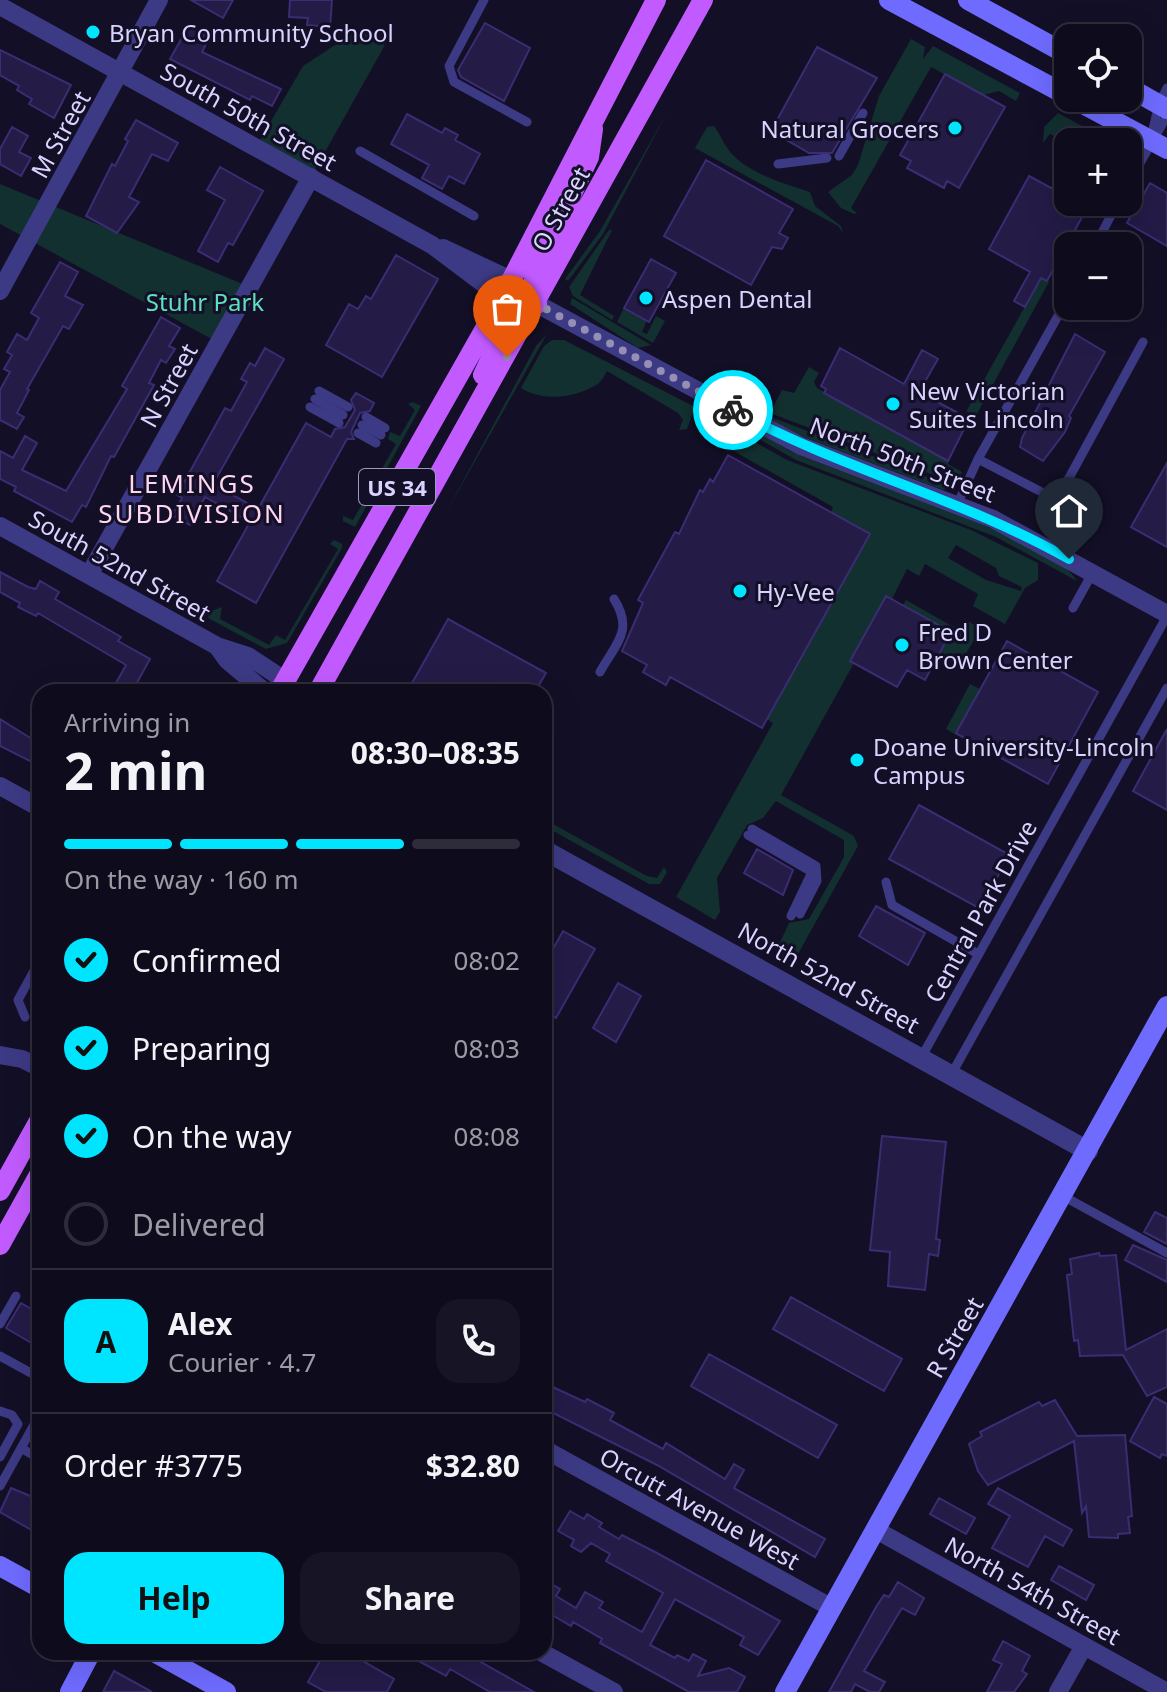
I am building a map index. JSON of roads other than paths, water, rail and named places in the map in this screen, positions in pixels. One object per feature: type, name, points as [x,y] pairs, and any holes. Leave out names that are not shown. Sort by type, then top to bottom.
[{"type":"main road","name":"O Street","points":[[289,684],[499,304],[656,0]]},
{"type":"main road","name":"O Street","points":[[323,684],[537,304],[703,0]]},
{"type":"main road","points":[[889,0],[1159,144]]},
{"type":"main road","points":[[968,0],[1054,47]]},
{"type":"main road","points":[[1142,93],[1165,104]]},
{"type":"main road","points":[[537,304],[532,293],[535,273],[589,157],[596,113]]},
{"type":"main road","points":[[448,464],[465,409],[513,317],[516,298],[511,280]]},
{"type":"main road","name":"R Street","points":[[785,1692],[1167,1006]]},
{"type":"main road","points":[[0,1191],[32,1133]]},
{"type":"main road","points":[[0,1245],[32,1187]]},
{"type":"main road","points":[[0,1566],[32,1584]]},
{"type":"main road","points":[[70,1692],[89,1660]]},
{"type":"main road","points":[[168,1660],[226,1692]]},
{"type":"street","name":"M Street","points":[[0,291],[159,0]]},
{"type":"street","name":"South 50th Street","points":[[0,6],[432,245],[488,287],[499,304]]},
{"type":"street","name":"N Street","points":[[89,575],[311,177]]},
{"type":"street","name":"South 50th Street","points":[[432,245],[463,254],[511,280]]},
{"type":"street","name":"North 50th Street","points":[[537,304],[801,446],[1023,533],[1167,615]]},
{"type":"street","name":"South 52nd Street","points":[[0,526],[217,646],[248,656],[282,684]]},
{"type":"street","name":"South 52nd Street","points":[[217,646],[227,660],[256,684]]},
{"type":"street","points":[[0,786],[32,804]]},
{"type":"street","name":"North 52nd Street","points":[[552,854],[1088,1151]]},
{"type":"street","points":[[0,1055],[32,1064]]},
{"type":"street","name":"Orcutt Avenue West","points":[[552,1453],[832,1608]]},
{"type":"street","name":"North 54th Street","points":[[876,1530],[1167,1692]]},
{"type":"street","points":[[1058,1692],[1084,1646]]},
{"type":"street","points":[[552,1658],[614,1692]]},
{"type":"lane","points":[[484,0],[449,66],[449,75],[454,82],[527,122]]},
{"type":"lane","points":[[1159,144],[1165,104]]},
{"type":"lane","points":[[1142,166],[1159,144],[1165,104]]},
{"type":"lane","points":[[839,156],[863,113]]},
{"type":"lane","points":[[360,151],[474,216]]},
{"type":"lane","points":[[778,164],[827,158]]},
{"type":"lane","points":[[957,505],[978,459],[1056,320]]},
{"type":"lane","points":[[978,459],[1057,500],[1143,342]]},
{"type":"lane","points":[[343,415],[315,399],[343,415]]},
{"type":"lane","points":[[381,436],[362,425],[381,436]]},
{"type":"lane","points":[[1073,608],[1093,572]]},
{"type":"lane","points":[[600,672],[625,626],[624,614],[614,599]]},
{"type":"lane","name":"Central Park Drive","points":[[921,1058],[1167,615]]},
{"type":"lane","points":[[951,1075],[1167,688]]},
{"type":"lane","points":[[750,832],[816,866],[817,881],[796,915]]},
{"type":"lane","points":[[886,882],[892,905],[978,954]]},
{"type":"lane","points":[[25,1017],[18,1000],[32,975]]},
{"type":"lane","points":[[1063,1196],[1167,1253]]},
{"type":"lane","points":[[0,1324],[16,1296]]},
{"type":"lane","points":[[0,1356],[32,1374]]},
{"type":"lane","points":[[0,1411],[12,1415],[18,1424],[0,1457]]},
{"type":"lane","points":[[0,1486],[32,1429]]},
{"type":"lane","points":[[21,1448],[32,1454]]},
{"type":"place","name":"Bryan Community School","points":[[93,32]]},
{"type":"place","name":"Natural Grocers","points":[[955,128]]},
{"type":"place","name":"Aspen Dental","points":[[646,298]]},
{"type":"place","name":"New Victorian Suites Lincoln","points":[[893,404]]},
{"type":"place","name":"Hy-Vee","points":[[740,591]]},
{"type":"place","name":"Fred D Brown Center","points":[[902,645]]},
{"type":"place","name":"Doane University-Lincoln Campus","points":[[857,760]]},
{"type":"district","name":"LEMINGS SUBDIVISION","points":[[192,498]]},
{"type":"park label","name":"Stuhr Park","points":[[205,301]]}]
